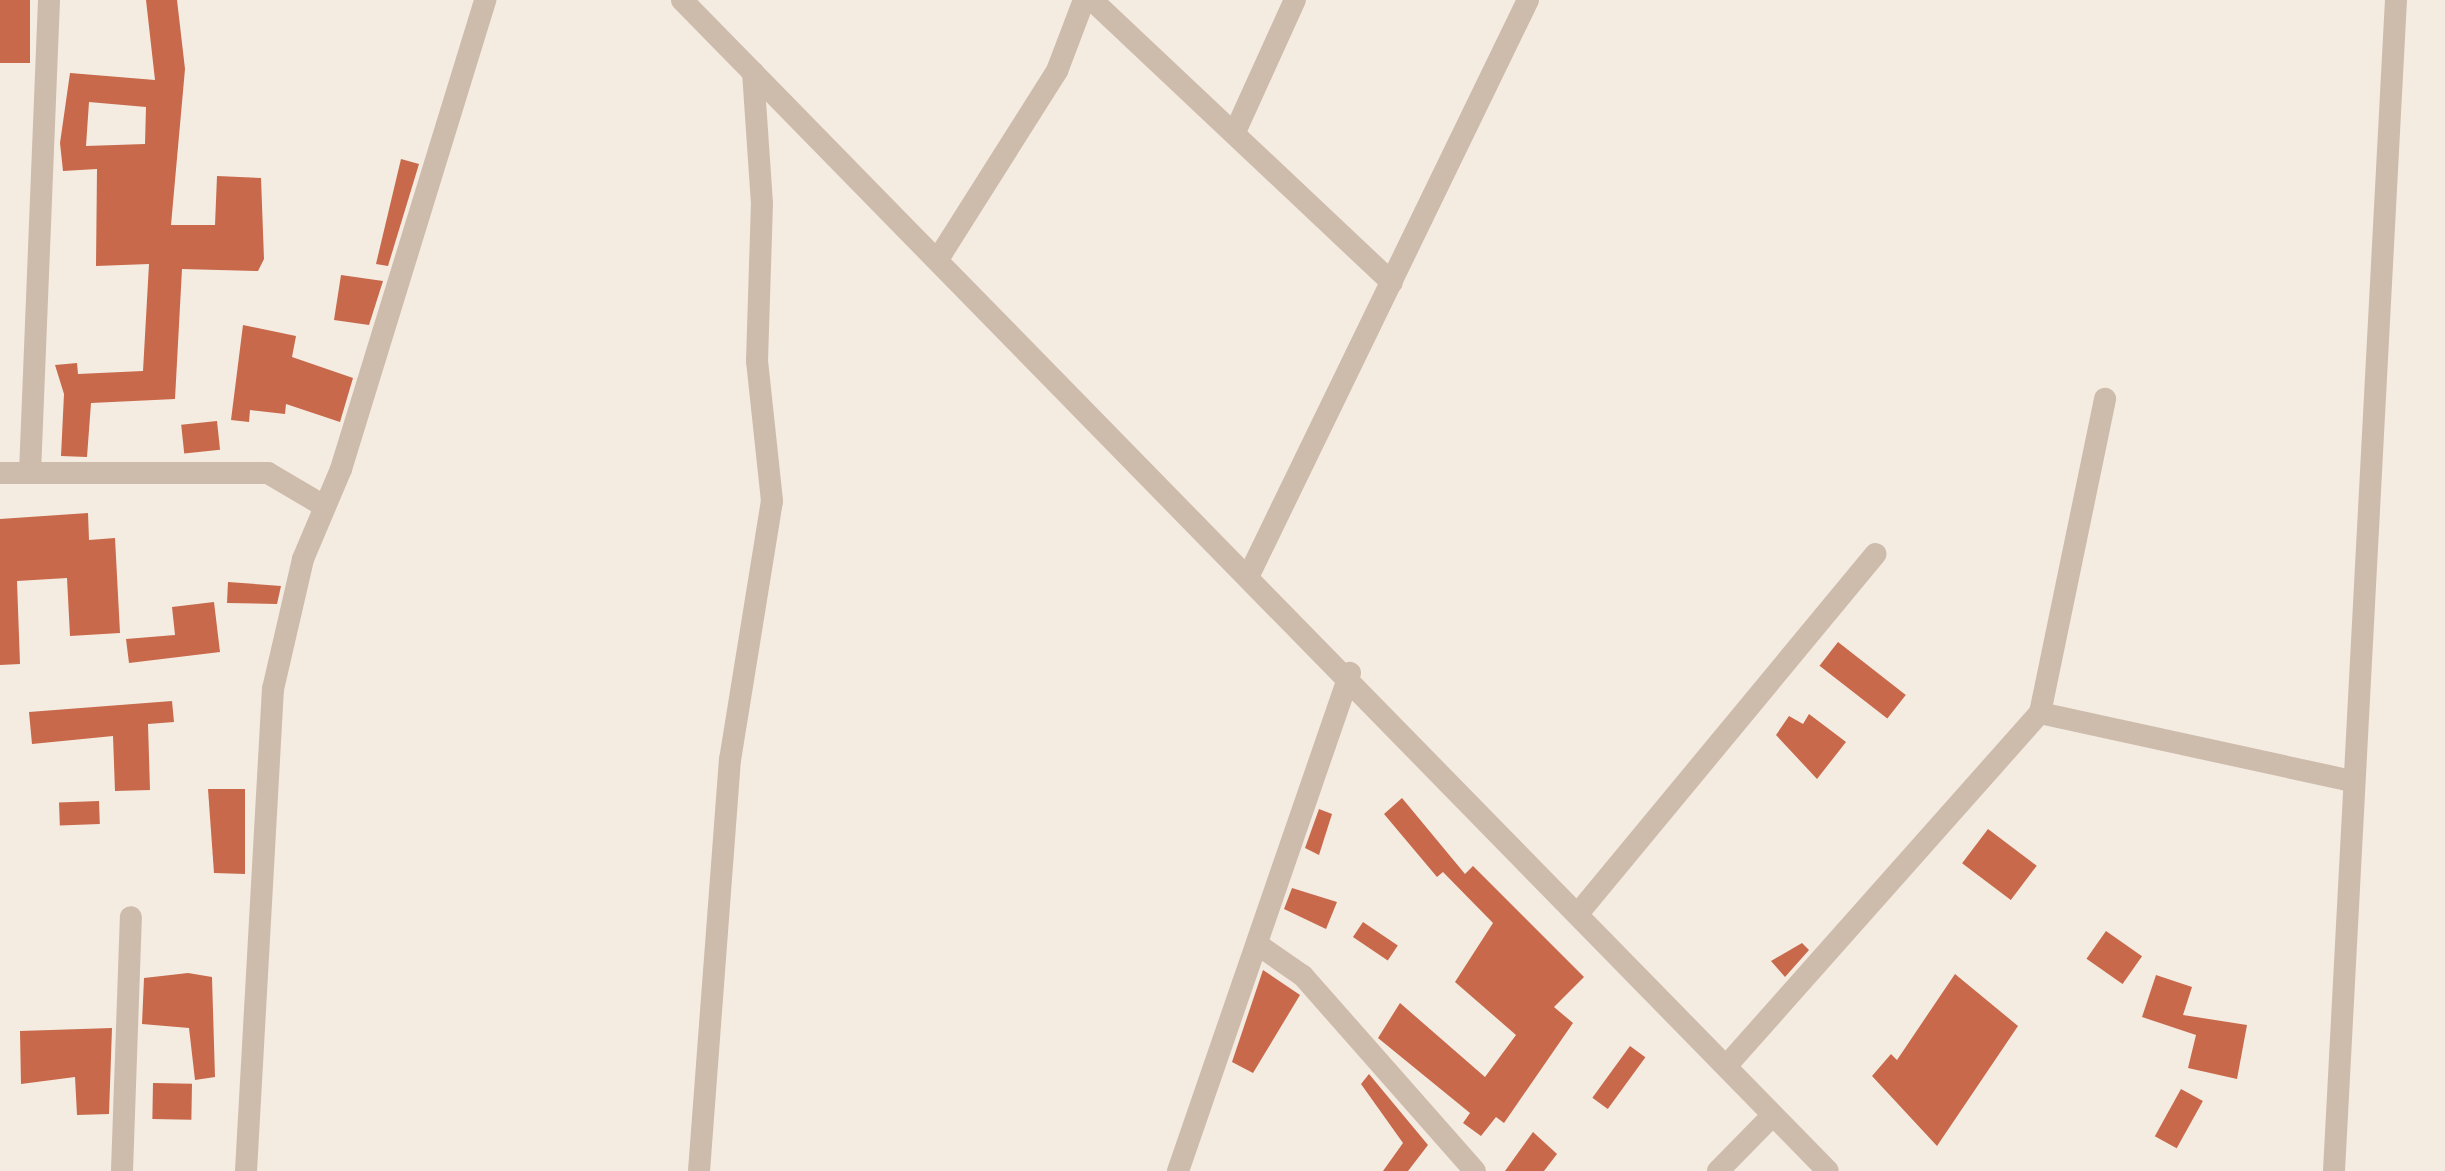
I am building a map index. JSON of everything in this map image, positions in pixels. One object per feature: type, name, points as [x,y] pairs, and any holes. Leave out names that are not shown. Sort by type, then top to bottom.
[{"type":"street","points":[[30,472],[49,0]]},
{"type":"street","points":[[246,1171],[273,689],[324,506],[485,0]]},
{"type":"street","points":[[682,0],[1350,673],[1729,1063],[1772,1116],[1828,1171]]},
{"type":"street","points":[[940,256],[1057,70],[1084,0]]},
{"type":"street","points":[[1092,0],[1392,283]]},
{"type":"street","points":[[1235,132],[1295,0]]},
{"type":"street","points":[[1250,573],[1528,0]]},
{"type":"street","points":[[2334,1171],[2351,781],[2396,0]]},
{"type":"street","points":[[699,1171],[730,760],[772,501],[757,361],[762,204],[753,72]]},
{"type":"street","points":[[1729,1063],[2040,713],[2106,399]]},
{"type":"street","points":[[0,473],[268,473],[324,506]]},
{"type":"street","points":[[1581,910],[1875,554]]},
{"type":"street","points":[[1180,1170],[1350,673]]},
{"type":"street","points":[[2040,713],[2351,781]]},
{"type":"street","points":[[122,1171],[131,917]]},
{"type":"street","points":[[1257,944],[1315,989],[1475,1171]]},
{"type":"street","points":[[1718,1171],[1772,1116]]},
{"type":"building","points":[[0,0],[30,0],[30,63],[0,63]]},
{"type":"building","points":[[146,0],[177,0],[185,69],[171,225],[215,225],[217,176],[261,178],[264,259],[258,271],[182,269],[175,399],[91,403],[87,457],[61,456],[64,394],[55,365],[77,363],[78,374],[143,371],[149,264],[96,266],[97,169],[63,171],[60,143],[70,73],[155,80]],"holes":[[[89,102],[146,107],[145,144],[86,146]]]},
{"type":"building","points":[[401,159],[419,164],[388,266],[376,264]]},
{"type":"building","points":[[341,275],[383,281],[369,325],[334,320]]},
{"type":"building","points":[[243,325],[296,336],[292,357],[353,378],[340,422],[286,404],[285,414],[250,410],[249,422],[231,420]]},
{"type":"building","points":[[217,421],[220,450],[184,454],[181,425]]},
{"type":"building","points":[[88,513],[89,540],[115,538],[120,633],[70,636],[67,578],[17,581],[20,664],[0,665],[0,519]]},
{"type":"building","points":[[228,582],[281,586],[277,604],[227,603]]},
{"type":"building","points":[[214,602],[220,652],[129,663],[126,639],[175,635],[172,607]]},
{"type":"building","points":[[1838,642],[1906,695],[1887,719],[1820,666]]},
{"type":"building","points":[[172,701],[174,722],[148,724],[150,790],[115,791],[113,736],[32,744],[29,712]]},
{"type":"building","points":[[1809,714],[1846,742],[1817,779],[1776,735],[1789,716],[1803,724]]},
{"type":"building","points":[[208,789],[245,789],[245,874],[214,873]]},
{"type":"building","points":[[1402,798],[1465,874],[1473,866],[1584,977],[1554,1007],[1573,1023],[1504,1123],[1496,1117],[1481,1136],[1463,1123],[1470,1113],[1378,1038],[1400,1003],[1485,1077],[1516,1035],[1455,982],[1493,923],[1443,872],[1437,877],[1384,814]]},
{"type":"building","points":[[99,801],[100,824],[60,825],[59,802]]},
{"type":"building","points":[[1319,809],[1332,814],[1319,855],[1305,848]]},
{"type":"building","points":[[1988,829],[2037,866],[2011,900],[1962,863]]},
{"type":"building","points":[[1292,888],[1337,902],[1326,929],[1284,909]]},
{"type":"building","points":[[1363,922],[1398,945],[1388,960],[1353,937]]},
{"type":"building","points":[[2106,931],[2142,956],[2123,984],[2086,959]]},
{"type":"building","points":[[1802,943],[1809,950],[1785,977],[1771,961]]},
{"type":"building","points":[[1263,970],[1300,995],[1253,1073],[1232,1062]]},
{"type":"building","points":[[188,973],[212,977],[215,1077],[195,1080],[189,1028],[142,1024],[144,978]]},
{"type":"building","points":[[1955,974],[2018,1026],[1937,1146],[1872,1076],[1891,1054],[1897,1060]]},
{"type":"building","points":[[2156,975],[2192,987],[2183,1015],[2247,1025],[2237,1079],[2188,1068],[2196,1035],[2142,1017]]},
{"type":"building","points":[[112,1028],[109,1114],[77,1115],[75,1077],[21,1084],[20,1031]]},
{"type":"building","points":[[1630,1046],[1645,1057],[1608,1109],[1592,1098]]},
{"type":"building","points":[[1369,1074],[1428,1145],[1408,1171],[1383,1171],[1403,1143],[1361,1084]]},
{"type":"building","points":[[153,1083],[192,1084],[191,1120],[152,1119]]},
{"type":"building","points":[[2181,1089],[2203,1101],[2177,1148],[2155,1136]]},
{"type":"building","points":[[1533,1132],[1557,1154],[1544,1171],[1505,1171]]}]
